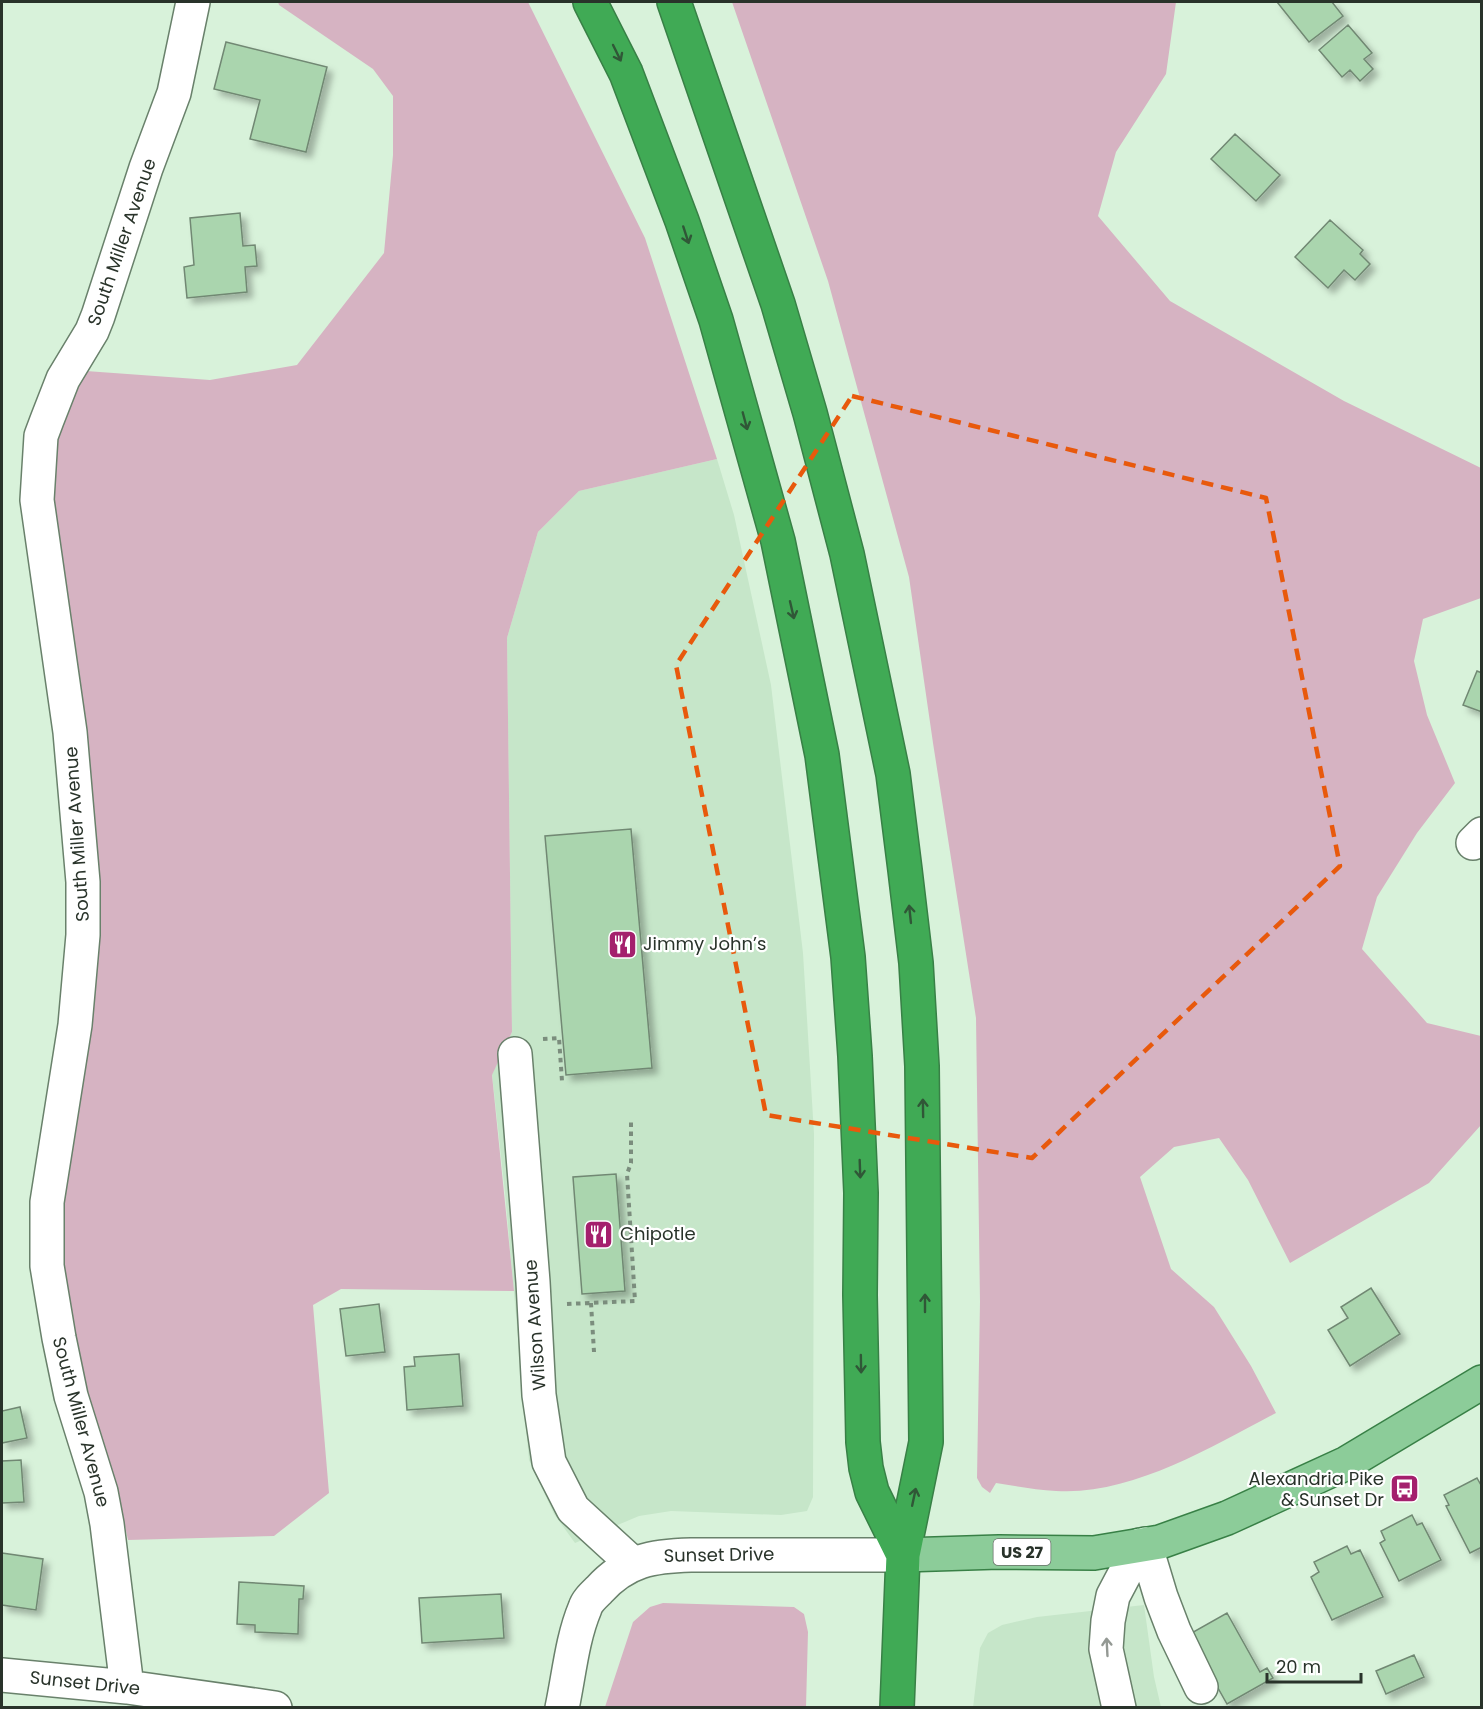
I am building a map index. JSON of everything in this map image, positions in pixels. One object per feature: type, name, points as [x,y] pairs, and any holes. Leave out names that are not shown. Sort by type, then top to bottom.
[{"type":"highway","points":[[590,2],[626,73],[682,221],[716,320],[778,542],[822,755],[848,957],[855,1056],[861,1192],[860,1295],[864,1451],[872,1492],[903,1555]]},
{"type":"highway","points":[[674,2],[778,304],[810,413],[847,554],[893,774],[916,963],[922,1066],[926,1442],[903,1555],[897,1707]]},
{"type":"main road","name":"US 27","points":[[903,1555],[999,1552],[1094,1553],[1160,1542],[1227,1518],[1347,1462],[1482,1382]]},
{"type":"street","name":"South Miller Avenue","points":[[127,1687],[101,1492],[71,1396],[58,1338],[47,1266],[47,1202],[75,1025],[83,935],[83,882],[70,732],[37,500],[41,436],[63,379],[92,331],[98,316],[146,168],[174,93],[193,2]]},
{"type":"street","name":"Wilson Avenue","points":[[515,1054],[533,1282],[539,1395],[549,1462],[573,1509],[632,1563]]},
{"type":"street","points":[[1142,1545],[1174,1631],[1201,1687]]},
{"type":"street","points":[[1118,1706],[1106,1648],[1108,1621],[1113,1596],[1142,1545]]},
{"type":"street","name":"Sunset Drive","points":[[562,1707],[585,1605],[608,1580],[632,1563],[659,1556],[691,1554],[903,1555]]},
{"type":"street","name":"Sunset Drive","points":[[2,1675],[127,1687],[275,1707]]},
{"type":"path","points":[[558,1305],[635,1301],[627,1174],[632,1163],[631,1122]]},
{"type":"path","points":[[591,1303],[594,1352]]},
{"type":"highlighted area","points":[[852,396],[1266,498],[1340,866],[1032,1158],[766,1115],[676,665]]},
{"type":"shaded area","points":[[278,2],[528,2],[645,238],[717,459],[579,491],[538,532],[507,638],[512,1032],[492,1075],[514,1291],[341,1289],[313,1305],[329,1493],[274,1536],[128,1540],[114,1476],[69,1332],[60,1242],[65,1161],[91,998],[49,505],[56,426],[86,371],[210,380],[297,365],[384,253],[393,155],[393,96],[373,69],[279,5]]},
{"type":"shaded area","points":[[732,2],[1176,2],[1166,74],[1116,152],[1098,216],[1170,301],[1344,401],[1481,468],[1481,598],[1423,619],[1414,661],[1427,715],[1455,783],[1417,833],[1377,897],[1362,949],[1427,1023],[1481,1036],[1481,1125],[1429,1183],[1290,1263],[1248,1180],[1219,1138],[1174,1147],[1140,1177],[1171,1269],[1214,1307],[1251,1366],[1276,1413],[1170,1467],[1113,1486],[1056,1491],[996,1483],[990,1493],[982,1487],[977,1478],[980,1302],[976,1018],[909,577],[828,281]]},
{"type":"shaded area","points":[[717,459],[734,515],[771,685],[803,953],[814,1134],[813,1497],[807,1511],[781,1515],[671,1511],[639,1516],[575,1543],[554,1514],[529,1460],[492,1074],[512,1032],[507,638],[538,532],[579,491]]},
{"type":"shaded area","points":[[663,1603],[794,1607],[804,1614],[808,1632],[806,1707],[605,1707],[633,1622],[650,1607]]},
{"type":"shaded area","points":[[1144,1605],[1154,1677],[1161,1707],[973,1708],[980,1648],[988,1633],[1002,1625],[1037,1617]]},
{"type":"building","points":[[1277,2],[1332,2],[1343,16],[1309,42]]},
{"type":"building","points":[[1348,25],[1372,53],[1364,59],[1373,69],[1360,81],[1350,70],[1342,77],[1319,50]]},
{"type":"building","points":[[226,42],[327,67],[306,152],[250,139],[260,100],[214,89]]},
{"type":"building","points":[[1235,134],[1280,175],[1256,201],[1211,159]]},
{"type":"building","points":[[240,213],[243,246],[255,245],[257,266],[245,267],[247,292],[187,298],[184,267],[194,265],[190,218]]},
{"type":"building","points":[[1330,220],[1363,250],[1360,254],[1370,264],[1355,280],[1344,270],[1328,288],[1295,257]]},
{"type":"building","points":[[1477,671],[1482,673],[1482,712],[1463,705]]},
{"type":"building","points":[[631,829],[652,1068],[566,1075],[545,836]]},
{"type":"building","name":"Chipotle","points":[[616,1174],[625,1291],[582,1294],[573,1177]]},
{"type":"building","points":[[1371,1288],[1400,1334],[1350,1366],[1328,1330],[1348,1318],[1341,1307]]},
{"type":"building","points":[[379,1304],[385,1352],[346,1356],[340,1309]]},
{"type":"building","points":[[459,1354],[463,1406],[407,1410],[404,1367],[415,1366],[414,1357]]},
{"type":"building","points":[[20,1407],[27,1438],[2,1443],[2,1411]]},
{"type":"building","points":[[21,1460],[24,1502],[2,1503],[2,1461]]},
{"type":"building","points":[[1477,1478],[1482,1487],[1482,1547],[1470,1553],[1446,1506],[1449,1505],[1444,1495]]},
{"type":"building","points":[[1412,1515],[1417,1525],[1422,1523],[1441,1560],[1399,1581],[1380,1543],[1385,1540],[1381,1531]]},
{"type":"building","points":[[1347,1546],[1351,1554],[1360,1550],[1383,1597],[1332,1620],[1311,1577],[1319,1572],[1314,1562]]},
{"type":"building","points":[[2,1553],[43,1559],[36,1610],[2,1605]]},
{"type":"building","points":[[239,1582],[304,1586],[303,1599],[299,1599],[298,1634],[255,1632],[255,1625],[237,1624]]},
{"type":"building","points":[[501,1594],[504,1638],[422,1643],[419,1598]]},
{"type":"building","points":[[1227,1613],[1260,1672],[1267,1668],[1273,1678],[1227,1704],[1188,1635]]},
{"type":"building","points":[[1414,1655],[1424,1677],[1386,1694],[1376,1671]]},
{"type":"place","name":"Jimmy John’s","points":[[622,944]]},
{"type":"place","name":"Chipotle","points":[[599,1234]]},
{"type":"place","name":"Alexandria Pike & Sunset Dr","points":[[1405,1489]]}]
